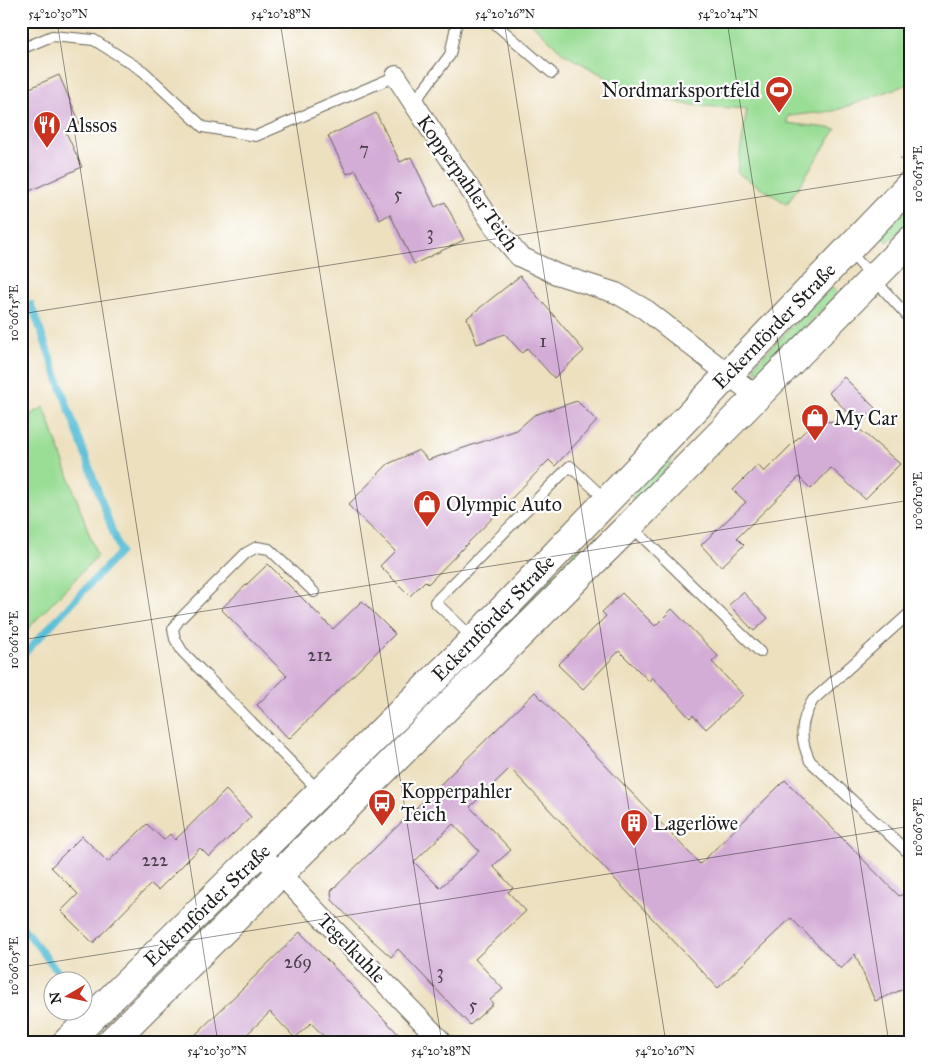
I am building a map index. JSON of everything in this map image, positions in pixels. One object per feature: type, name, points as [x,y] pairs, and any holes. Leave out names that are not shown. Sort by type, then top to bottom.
[{"type":"main road","name":"Eckernförder Straße","points":[[66,1043],[321,793],[474,639],[911,184]]},
{"type":"main road","name":"Eckernförder Straße","points":[[110,1043],[630,525],[911,240]]},
{"type":"street","name":"Kopperpahler Teich","points":[[396,76],[494,226],[519,256],[540,267],[605,289],[646,310],[756,396]]},
{"type":"street","name":"Tegelkuhle","points":[[260,853],[443,1043]]},
{"type":"lane","points":[[414,106],[421,93],[450,55],[457,21]]},
{"type":"lane","points":[[492,21],[552,73]]},
{"type":"lane","points":[[21,49],[52,36],[94,40],[143,71],[203,127],[256,136],[396,76]]},
{"type":"lane","points":[[848,249],[911,320]]},
{"type":"lane","points":[[474,639],[435,602],[570,466],[607,501]]},
{"type":"lane","points":[[630,525],[760,652]]},
{"type":"lane","points":[[314,592],[269,549],[257,547],[246,553],[179,620],[173,629],[175,639],[182,651],[321,793]]},
{"type":"lane","points":[[911,612],[813,700],[804,715],[801,729],[804,748],[810,761],[911,855]]},
{"type":"green space","name":"Nordmarksportfeld","points":[[529,21],[911,21],[911,83],[834,111],[788,116],[787,123],[836,129],[787,204],[737,173],[747,109],[689,105],[630,90],[564,54]]},
{"type":"green space","points":[[911,202],[911,219],[888,242],[879,234]]},
{"type":"green space","points":[[831,287],[836,289],[836,295],[763,371],[755,371],[755,364]]},
{"type":"green space","points":[[44,407],[97,556],[21,636],[21,420]]},
{"type":"green space","points":[[674,449],[676,451],[666,470],[638,499],[632,498],[631,495]]},
{"type":"green space","points":[[582,547],[585,551],[504,633],[502,632],[501,629]]},
{"type":"green space","points":[[436,696],[438,698],[360,776],[358,772]]},
{"type":"green space","points":[[229,899],[234,902],[146,989],[143,987],[143,985]]},
{"type":"building","name":"Alssos","points":[[59,75],[80,123],[65,130],[82,167],[21,195],[21,92]]},
{"type":"building","points":[[376,113],[400,162],[411,157],[435,207],[445,202],[464,240],[414,264],[390,214],[380,220],[356,170],[347,174],[328,136]]},
{"type":"building","points":[[520,276],[584,351],[554,378],[527,348],[522,353],[505,334],[477,344],[467,318]]},
{"type":"building","points":[[844,377],[875,408],[859,424],[829,393]]},
{"type":"building","name":"Olympic Auto","points":[[577,401],[597,421],[555,466],[549,460],[428,584],[425,581],[410,596],[380,566],[395,551],[348,505],[388,464],[419,450],[428,460],[517,430],[534,415]]},
{"type":"building","points":[[808,421],[851,422],[900,464],[865,499],[831,468],[811,489],[799,477],[737,538],[744,545],[721,567],[701,545],[746,502],[733,490],[758,465],[764,472],[808,428]]},
{"type":"building","points":[[268,564],[333,629],[362,601],[395,634],[289,739],[257,705],[287,676],[221,609]]},
{"type":"building","points":[[743,592],[768,618],[754,631],[729,605]]},
{"type":"building","points":[[622,593],[655,626],[672,609],[718,656],[712,662],[743,695],[706,729],[693,715],[690,718],[652,677],[649,681],[619,651],[583,689],[558,665],[606,616],[602,612]]},
{"type":"building","points":[[535,692],[700,864],[785,780],[899,896],[911,891],[911,986],[875,1001],[855,954],[841,969],[791,918],[718,988],[510,768],[470,807],[511,850],[493,866],[513,888],[508,892],[526,911],[475,959],[503,989],[490,1000],[493,1004],[470,1025],[398,949],[391,957],[361,930],[332,900],[331,891]],"holes":[[[453,824],[479,851],[440,888],[414,862]]]},
{"type":"building","points":[[226,790],[251,817],[209,857],[200,848],[158,890],[151,884],[93,943],[61,911],[78,894],[51,867],[82,836],[108,862],[147,824],[164,840],[170,834],[175,840]]},
{"type":"building","points":[[300,932],[407,1043],[330,1043],[311,1023],[295,1038],[270,1012],[238,1043],[187,1043]]},
{"type":"waterway","points":[[21,657],[120,552],[31,304]]},
{"type":"waterway","points":[[21,925],[58,972]]},
{"type":"place","name":"Nordmarksportfeld","points":[[779,114]]},
{"type":"place","name":"Alssos","points":[[47,149]]},
{"type":"place","name":"My Car","points":[[815,442]]},
{"type":"place","name":"Olympic Auto","points":[[427,528]]},
{"type":"place","name":"Kopperpahler Teich","points":[[382,827]]},
{"type":"place","name":"Lagerlöwe","points":[[634,847]]}]
